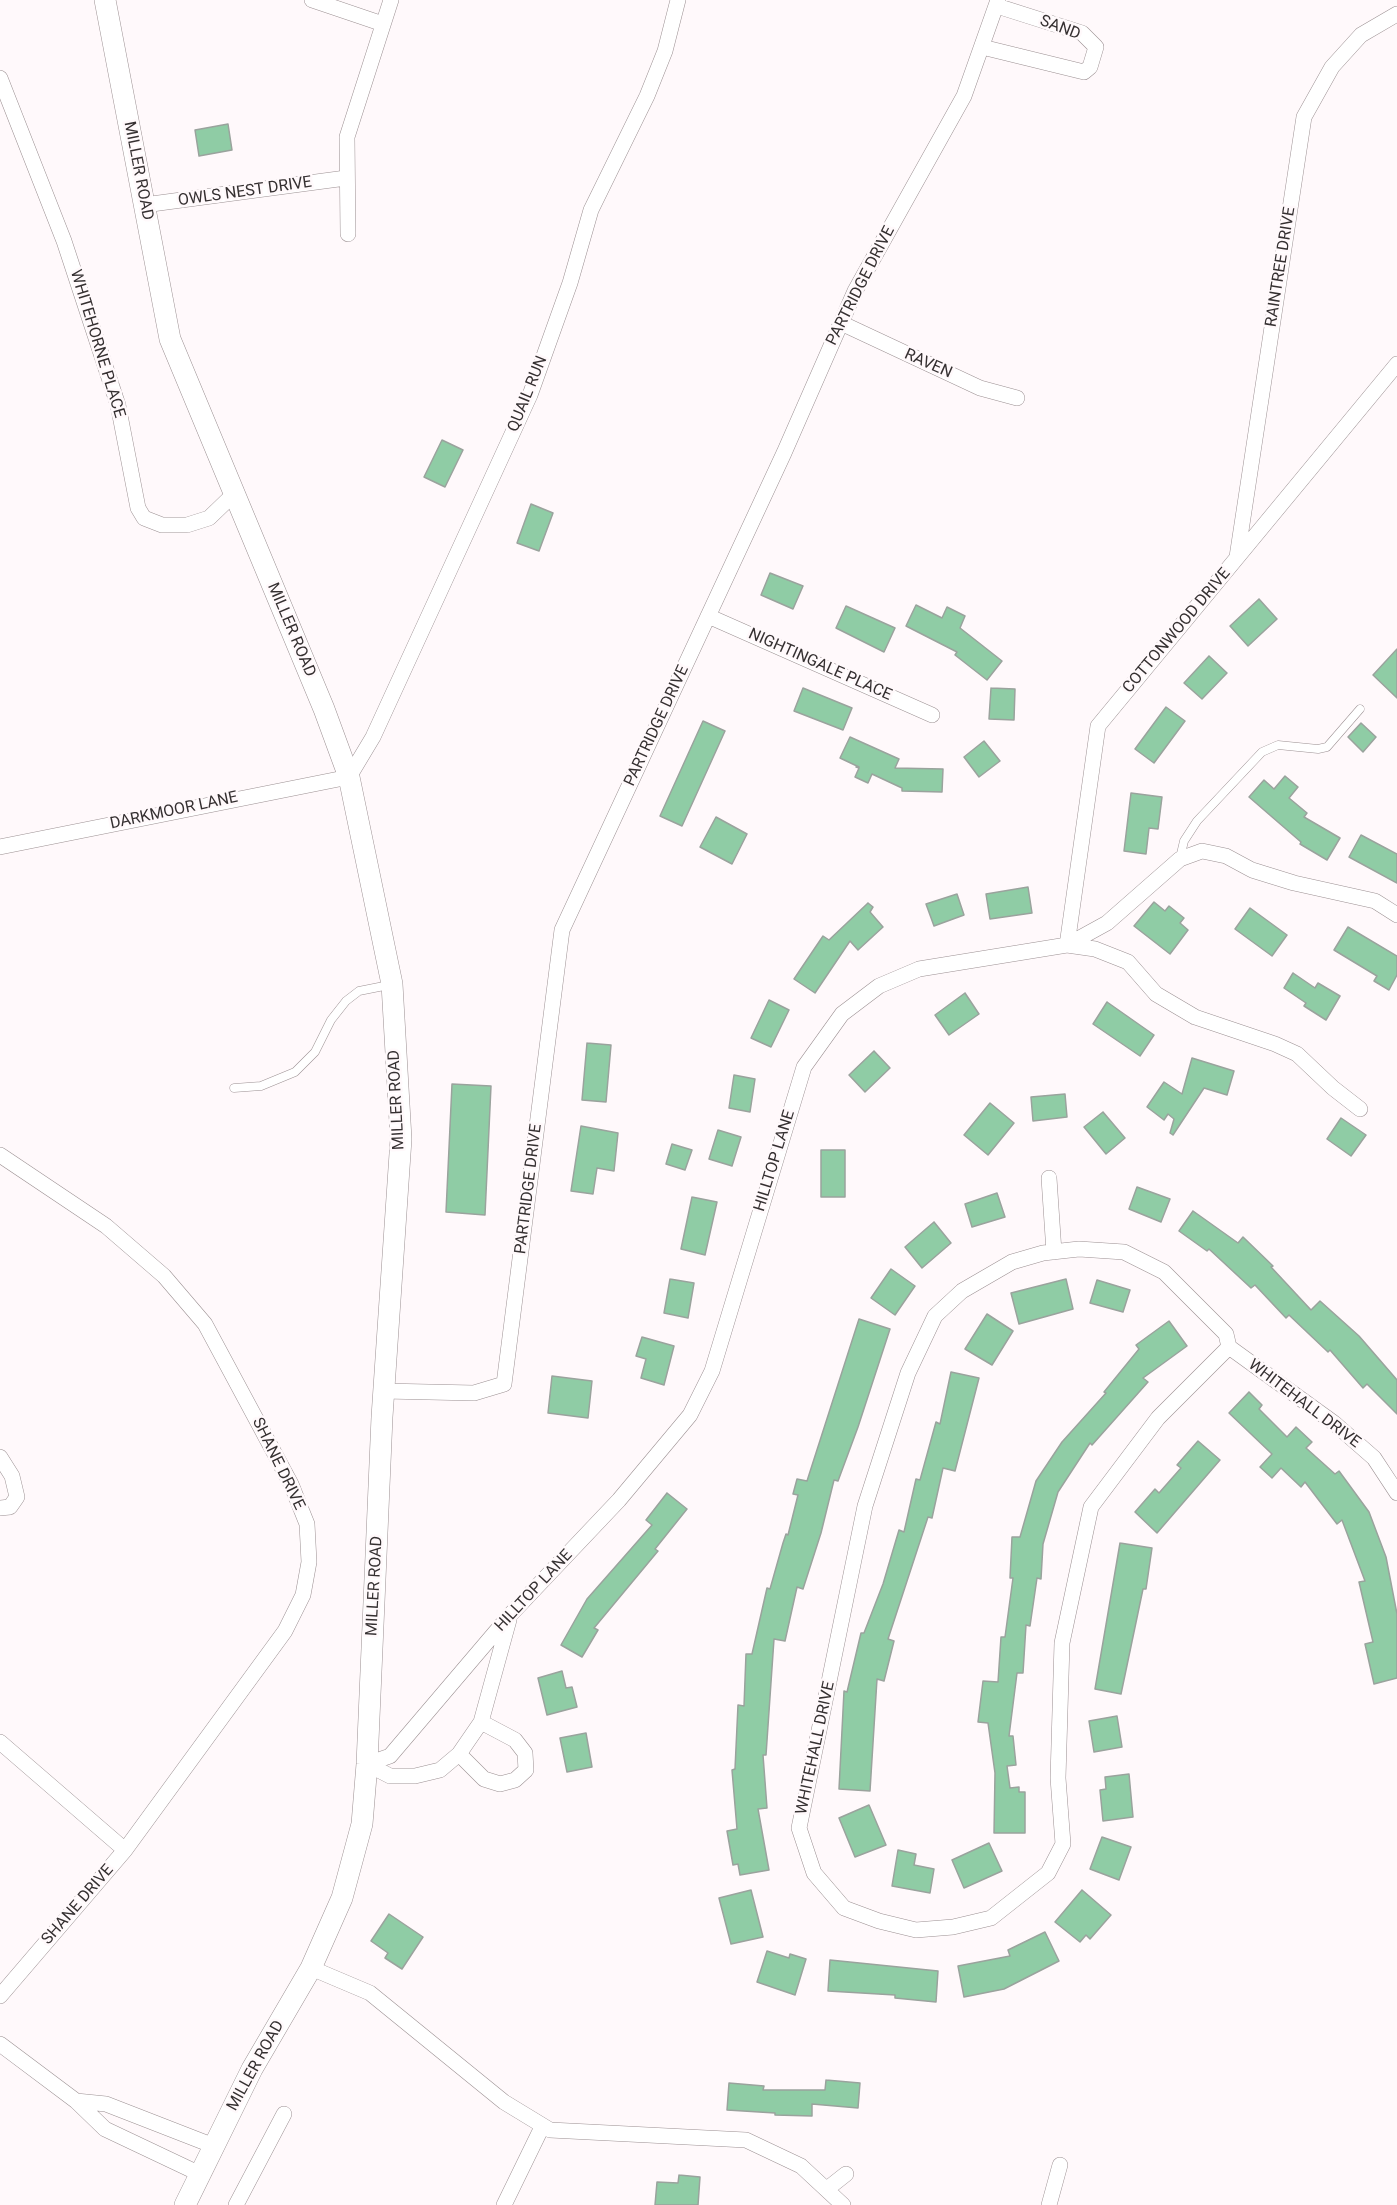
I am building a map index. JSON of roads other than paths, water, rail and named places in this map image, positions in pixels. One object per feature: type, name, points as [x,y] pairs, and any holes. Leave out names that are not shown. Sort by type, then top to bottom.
[{"type":"street","name":"MILLER ROAD","points":[[105,0],[170,339],[324,709],[349,777],[392,984],[401,1139],[384,1391],[367,1764],[362,1824],[342,1898],[311,1968],[252,2069],[185,2205]]},
{"type":"street","points":[[312,0],[382,24]]},
{"type":"street","points":[[348,234],[347,137],[391,0]]},
{"type":"street","name":"QUAIL RUN","points":[[349,777],[373,737],[530,395],[570,284],[591,210],[647,96],[665,51],[678,0]]},
{"type":"street","name":"SAND","points":[[982,47],[1084,72],[1090,67],[1096,47],[1082,33],[998,3]]},
{"type":"street","name":"PARTRIDGE DRIVE","points":[[384,1391],[474,1394],[504,1384],[562,930],[708,616],[855,291],[964,96],[998,3]]},
{"type":"street","name":"RAINTREE DRIVE","points":[[1237,557],[1304,117],[1332,67],[1361,35],[1397,14]]},
{"type":"street","name":"WHITEHORNE PLACE","points":[[0,78],[64,241],[118,405],[138,508],[144,518],[162,525],[187,525],[209,518],[234,494]]},
{"type":"street","name":"OWLS NEST DRIVE","points":[[144,205],[346,178]]},
{"type":"street","name":"RAVEN","points":[[841,323],[980,387],[1017,398]]},
{"type":"street","name":"COTTONWOOD DRIVE","points":[[1067,945],[1098,726],[1397,364]]},
{"type":"street","name":"NIGHTINGALE PLACE","points":[[708,616],[932,715]]},
{"type":"street","name":"DARKMOOR LANE","points":[[0,847],[349,777]]},
{"type":"street","points":[[1067,945],[1107,922],[1180,859],[1202,851],[1226,856],[1252,870],[1293,883],[1375,901],[1397,915]]},
{"type":"street","name":"HILLTOP LANE","points":[[367,1764],[390,1756],[510,1615],[619,1500],[690,1415],[712,1371],[804,1067],[842,1014],[879,986],[920,969],[1067,945],[1095,949],[1128,962],[1156,994],[1195,1017],[1275,1044],[1297,1054],[1333,1088],[1360,1108]]},
{"type":"street","name":"SHANE DRIVE","points":[[0,1155],[106,1226],[164,1276],[205,1324],[291,1484],[307,1524],[309,1562],[303,1595],[285,1631],[125,1850],[0,1996]]},
{"type":"street","points":[[1049,1178],[1054,1252]]},
{"type":"street","name":"WHITEHALL DRIVE","points":[[1229,1347],[1158,1418],[1091,1507],[1062,1643],[1058,1778],[1063,1844],[1048,1874],[991,1918],[953,1927],[916,1930],[879,1921],[843,1908],[814,1873],[799,1828],[868,1495],[908,1373],[934,1317],[962,1291],[1012,1262],[1054,1252],[1079,1249],[1124,1252],[1164,1272],[1226,1334],[1229,1347],[1350,1437],[1374,1458],[1397,1494]]},
{"type":"street","points":[[0,1457],[12,1476],[17,1497],[9,1507],[0,1508]]},
{"type":"street","points":[[367,1764],[390,1776],[415,1776],[440,1770],[459,1754],[481,1722],[510,1615]]},
{"type":"street","points":[[459,1754],[484,1779],[500,1784],[515,1780],[526,1770],[525,1754],[515,1740],[481,1722]]},
{"type":"street","points":[[0,1742],[125,1850]]},
{"type":"street","points":[[311,1968],[370,1993],[504,2102],[542,2127],[550,2130],[746,2140],[801,2166],[843,2205]]},
{"type":"street","points":[[0,2044],[76,2101],[105,2129],[200,2174]]},
{"type":"street","points":[[76,2101],[106,2104],[214,2146]]},
{"type":"street","points":[[236,2205],[284,2114]]},
{"type":"street","points":[[504,2205],[542,2127]]},
{"type":"street","points":[[1049,2205],[1060,2165]]},
{"type":"street","points":[[827,2189],[846,2174]]},
{"type":"lane","points":[[1180,859],[1184,842],[1197,821],[1262,752],[1278,745],[1318,749],[1327,747],[1360,709]]},
{"type":"lane","points":[[234,1088],[261,1086],[295,1072],[315,1052],[331,1020],[346,1001],[359,991],[392,984]]}]
